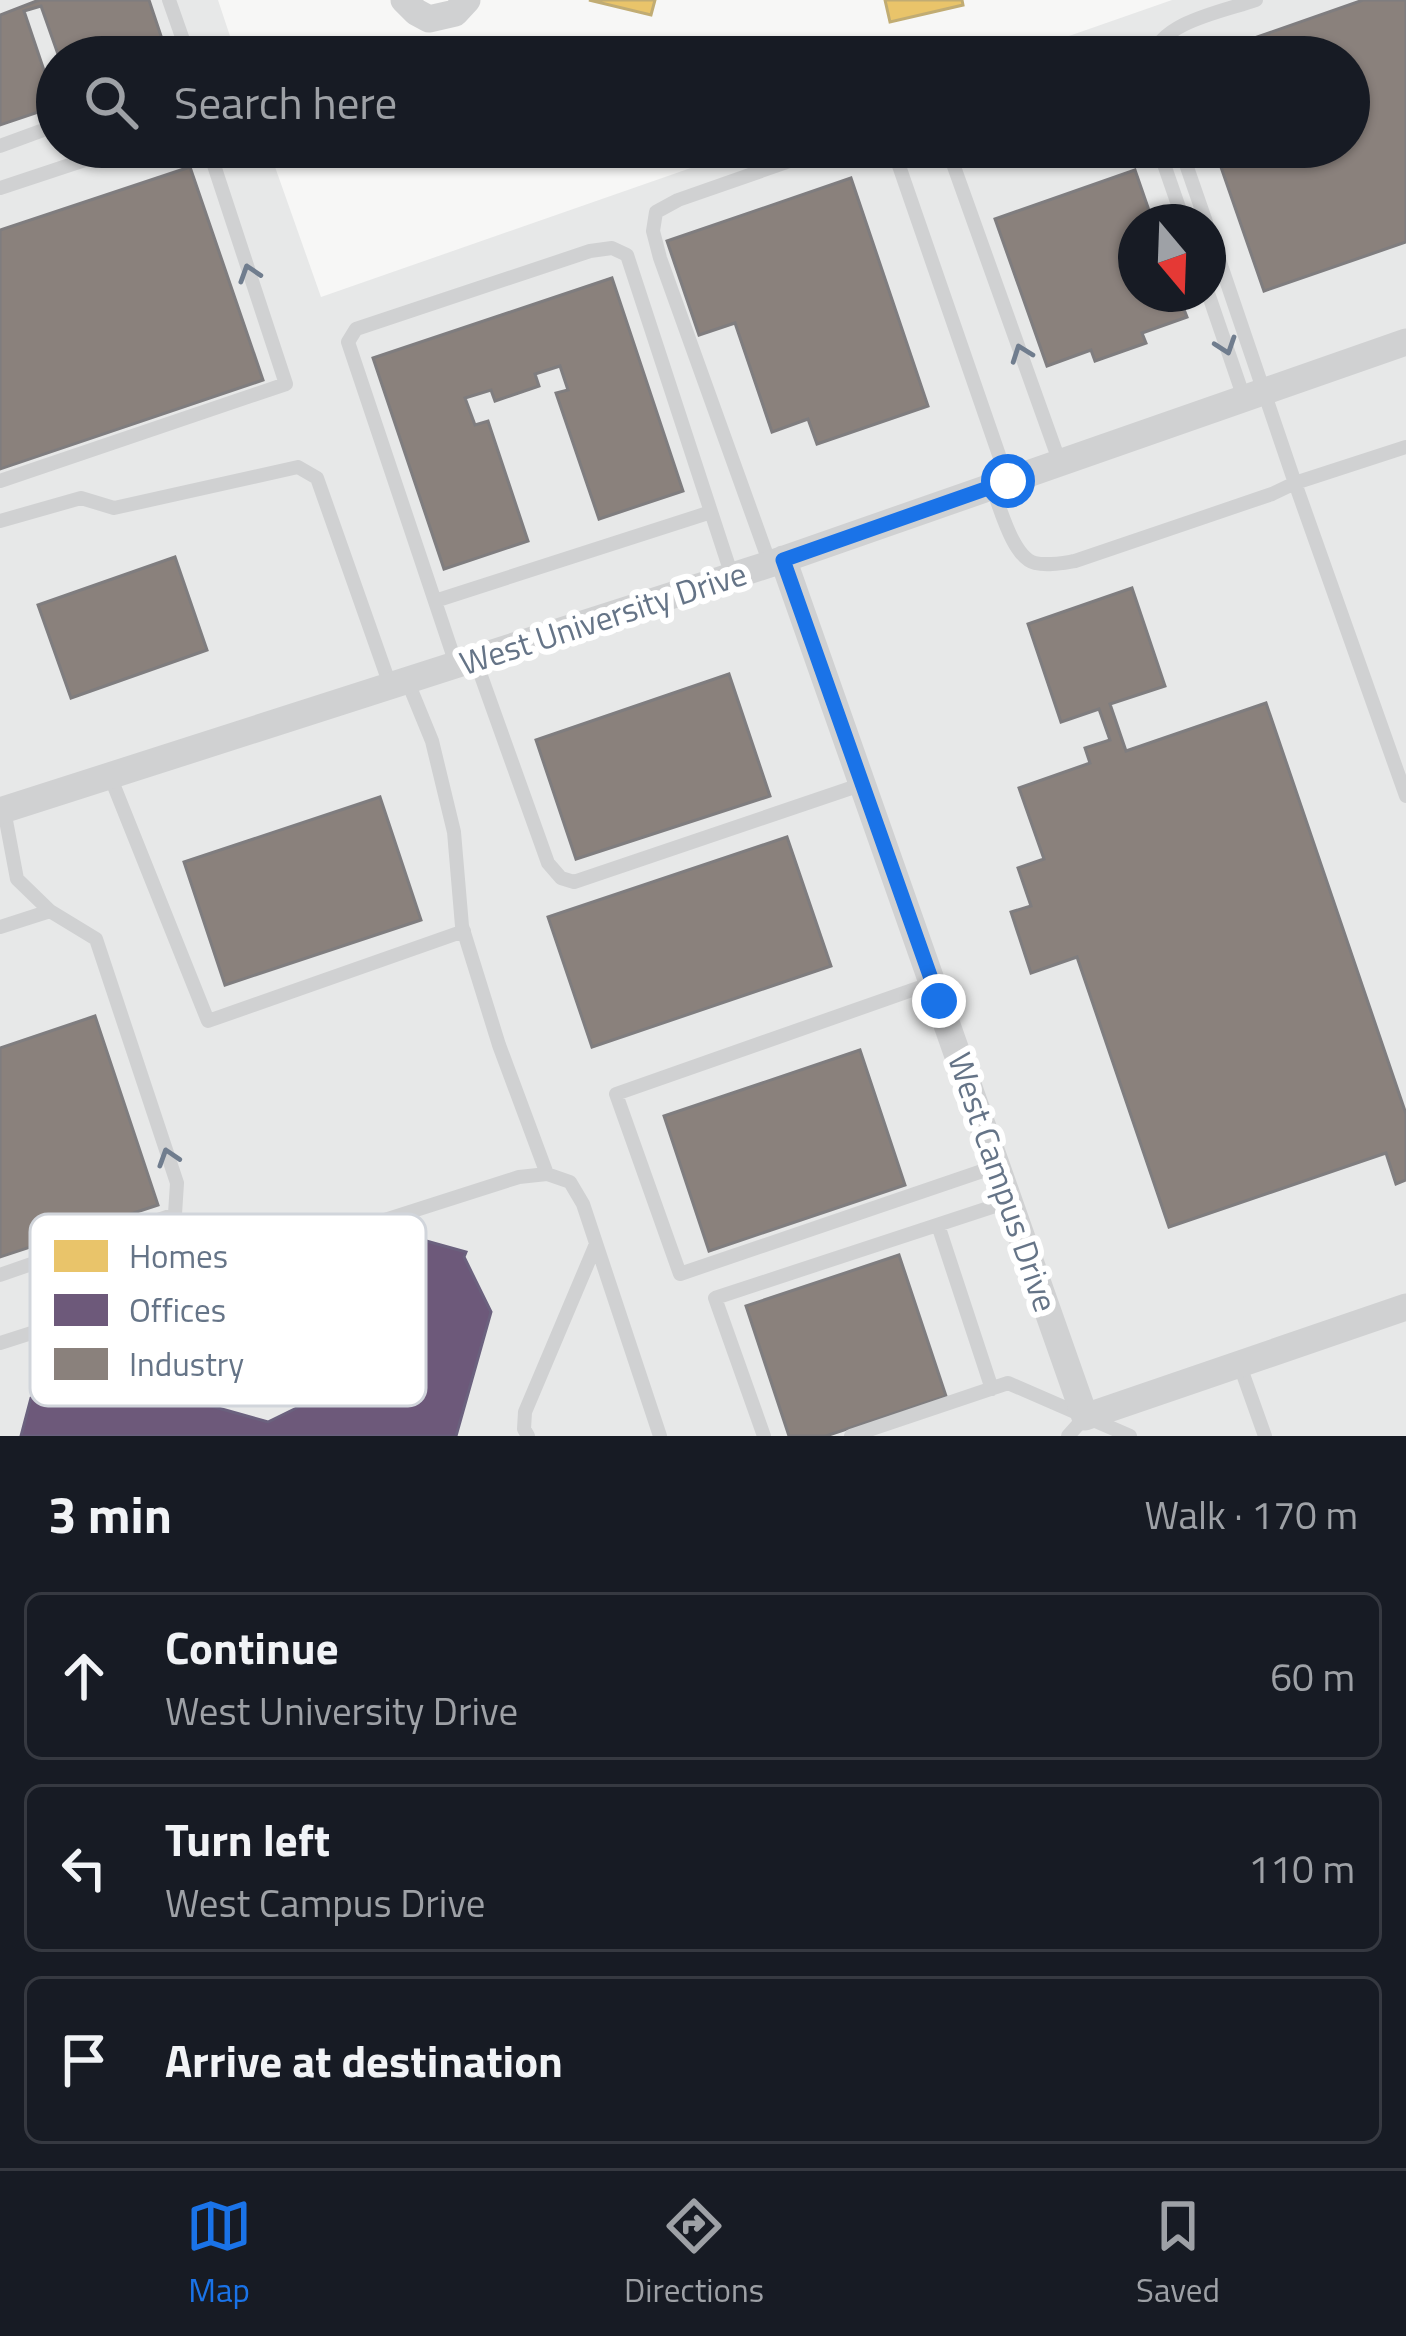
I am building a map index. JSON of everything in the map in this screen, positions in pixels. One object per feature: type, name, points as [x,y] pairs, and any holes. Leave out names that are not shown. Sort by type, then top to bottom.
[{"type":"street","points":[[404,0],[429,19],[455,13],[467,0]]},
{"type":"street","name":"West University Drive","points":[[1,806],[776,562],[1406,342]]},
{"type":"street","name":"West Campus Drive","points":[[776,562],[862,784],[1010,1201],[1077,1426]]},
{"type":"street","points":[[1077,1426],[1239,1363],[1406,1307]]},
{"type":"lane","points":[[169,0],[181,36]]},
{"type":"lane","points":[[1165,36],[1172,29],[1256,0]]},
{"type":"lane","points":[[0,146],[36,133]]},
{"type":"lane","points":[[0,188],[60,168]]},
{"type":"lane","points":[[2,481],[286,384],[215,168]]},
{"type":"lane","points":[[769,168],[677,200],[656,212],[653,231],[776,562]]},
{"type":"lane","points":[[900,168],[1019,554],[1030,563],[1075,561],[1406,448]]},
{"type":"lane","points":[[955,168],[1060,463]]},
{"type":"lane","points":[[1165,168],[1178,204]]},
{"type":"lane","points":[[1187,168],[1200,204]]},
{"type":"lane","points":[[732,576],[627,255],[611,248],[590,251],[356,329],[348,342],[435,601],[466,662],[548,863],[561,878],[574,882],[862,784]]},
{"type":"lane","points":[[1226,292],[1255,395]]},
{"type":"lane","points":[[1217,312],[1295,483],[1406,796]]},
{"type":"lane","points":[[0,521],[81,497],[114,508],[298,467],[317,478],[399,683],[431,741],[454,832],[464,931],[499,1045],[548,1174]]},
{"type":"lane","points":[[435,601],[711,512]]},
{"type":"lane","points":[[110,775],[208,1021],[464,931]]},
{"type":"lane","points":[[1,806],[17,879],[50,911],[96,939],[176,1183],[175,1214]]},
{"type":"lane","points":[[0,928],[50,911]]},
{"type":"lane","points":[[932,982],[616,1094],[680,1274],[997,1166]]},
{"type":"lane","points":[[403,1214],[520,1177],[548,1174],[570,1182],[583,1204],[660,1436]]},
{"type":"lane","points":[[764,1436],[715,1298],[1010,1201]]},
{"type":"lane","points":[[938,1225],[992,1389]]},
{"type":"lane","points":[[528,1436],[526,1412],[596,1244]]},
{"type":"lane","points":[[0,1275],[30,1265]]},
{"type":"lane","points":[[0,1342],[30,1333]]},
{"type":"lane","points":[[1239,1363],[1265,1436]]},
{"type":"lane","points":[[851,1436],[1008,1383],[1077,1426],[1130,1436]]},
{"type":"shaded area","points":[[0,0],[218,0],[230,36],[36,36],[36,168],[275,168],[321,297],[691,168],[1370,168],[1370,36],[1069,36],[1172,0],[1406,0],[1406,1436],[0,1436]]},
{"type":"building: Homes","points":[[589,0],[655,0],[651,15]]},
{"type":"building: Homes","points":[[885,0],[962,0],[963,5],[890,22]]},
{"type":"building: Offices","points":[[426,1241],[466,1252],[464,1257],[491,1312],[456,1436],[21,1436],[30,1402],[30,1406],[211,1406],[268,1422],[301,1406],[426,1406]]},
{"type":"building: Industry","points":[[39,0],[149,0],[161,36],[52,36],[41,6],[24,11],[36,47],[36,113],[0,125],[0,15]]},
{"type":"building: Industry","points":[[1363,0],[1406,0],[1406,242],[1264,291],[1221,168],[1370,168],[1370,36],[1260,36]]},
{"type":"building: Industry","points":[[190,168],[263,380],[0,469],[0,230]]},
{"type":"building: Industry","points":[[1135,170],[1147,204],[1118,204],[1118,312],[1185,312],[1187,317],[1142,333],[1146,343],[1095,361],[1091,350],[1047,366],[995,219]]},
{"type":"building: Industry","points":[[851,178],[928,406],[817,444],[808,419],[772,432],[735,323],[699,335],[667,241]]},
{"type":"building: Industry","points":[[612,278],[683,491],[599,519],[556,393],[568,390],[560,366],[535,374],[539,386],[495,401],[491,390],[465,398],[475,425],[488,421],[528,541],[444,569],[373,358]]},
{"type":"building: Industry","points":[[175,557],[207,650],[71,698],[38,605]]},
{"type":"building: Industry","points":[[1132,588],[1165,686],[1110,704],[1126,751],[1266,703],[1406,1114],[1406,1180],[1396,1184],[1386,1153],[1169,1227],[1077,957],[1031,973],[1011,912],[1031,906],[1018,868],[1044,859],[1019,788],[1090,763],[1085,748],[1110,740],[1099,709],[1061,722],[1028,624]]},
{"type":"building: Industry","points":[[729,674],[770,796],[576,859],[536,740]]},
{"type":"building: Industry","points":[[380,797],[421,920],[225,985],[184,862]]},
{"type":"building: Industry","points":[[787,837],[831,966],[592,1047],[548,917]]},
{"type":"building: Industry","points":[[95,1016],[158,1205],[131,1214],[30,1214],[30,1247],[0,1257],[0,1048]]},
{"type":"building: Industry","points":[[860,1050],[905,1185],[709,1251],[664,1116]]},
{"type":"building: Industry","points":[[899,1255],[946,1396],[826,1436],[789,1436],[746,1306]]},
{"type":"route","points":[[939,1001],[783,560],[1008,481]]}]
